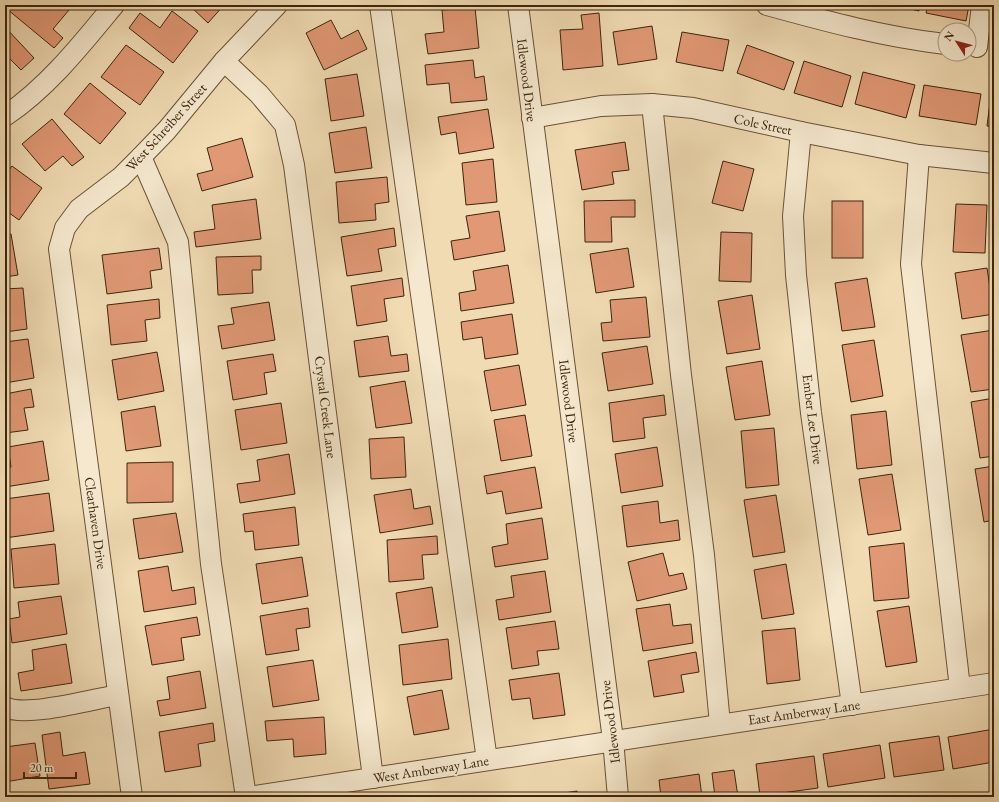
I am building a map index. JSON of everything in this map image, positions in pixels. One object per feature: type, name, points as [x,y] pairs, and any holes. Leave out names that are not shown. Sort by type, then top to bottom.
[{"type":"street","points":[[5,116],[20,106],[69,59],[114,5]]},
{"type":"street","name":"West Schreiber Street","points":[[59,249],[65,228],[78,209],[121,177],[141,157],[167,130],[224,61],[277,5]]},
{"type":"street","points":[[380,5],[487,760]]},
{"type":"street","name":"Idlewood Drive","points":[[518,5],[613,740],[618,797]]},
{"type":"street","points":[[767,5],[835,23],[918,41],[937,43]]},
{"type":"street","points":[[980,48],[982,5]]},
{"type":"street","name":"Crystal Creek Lane","points":[[224,61],[259,94],[285,124],[294,166],[374,778]]},
{"type":"street","points":[[652,104],[680,375],[704,555],[720,724]]},
{"type":"street","name":"Cole Street","points":[[532,118],[601,106],[652,104],[693,108],[801,132],[919,155],[994,163]]},
{"type":"street","name":"Ember Lee Drive","points":[[801,132],[793,216],[796,275],[811,413],[852,705]]},
{"type":"street","points":[[919,155],[911,264],[960,688]]},
{"type":"street","points":[[141,157],[178,242],[211,564],[247,797]]},
{"type":"street","name":"Clearhaven Drive","points":[[59,249],[132,797]]},
{"type":"street","name":"East Amberway Lane","points":[[613,740],[994,683]]},
{"type":"street","points":[[5,707],[12,711],[30,711],[118,695]]},
{"type":"street","name":"West Amberway Lane","points":[[247,797],[613,740]]},
{"type":"building","points":[[11,5],[63,5],[69,10],[53,29],[63,38],[54,48],[7,9]]},
{"type":"building","points":[[189,5],[224,5],[208,23]]},
{"type":"building","points":[[854,5],[869,5],[868,8]]},
{"type":"building","points":[[893,5],[920,5],[919,11]]},
{"type":"building","points":[[928,5],[969,5],[966,21],[926,13]]},
{"type":"building","points":[[475,7],[479,48],[428,54],[425,34],[444,32],[442,10]]},
{"type":"building","points":[[172,11],[198,31],[173,63],[129,28],[140,13],[160,28]]},
{"type":"building","points":[[599,13],[603,66],[563,70],[560,30],[583,29],[581,15]]},
{"type":"building","points":[[331,20],[341,39],[358,30],[367,49],[324,70],[306,33]]},
{"type":"building","points":[[652,26],[657,59],[618,65],[613,32]]},
{"type":"building","points":[[5,27],[34,58],[21,70],[5,54]]},
{"type":"building","points":[[682,32],[729,40],[723,71],[676,62]]},
{"type":"building","points":[[126,45],[164,72],[140,105],[101,77]]},
{"type":"building","points":[[747,45],[794,62],[784,90],[737,73]]},
{"type":"building","points":[[473,60],[475,78],[484,76],[487,100],[451,103],[449,83],[427,85],[425,65]]},
{"type":"building","points":[[804,61],[851,76],[842,107],[794,93]]},
{"type":"building","points":[[863,72],[915,85],[906,118],[855,104]]},
{"type":"building","points":[[357,74],[364,116],[331,121],[325,79]]},
{"type":"building","points":[[90,83],[126,113],[100,144],[64,114]]},
{"type":"building","points":[[924,85],[981,94],[976,125],[919,116]]},
{"type":"building","points":[[991,94],[994,94],[994,127],[987,126]]},
{"type":"building","points":[[488,109],[494,148],[459,154],[456,132],[441,135],[438,117]]},
{"type":"building","points":[[52,119],[84,157],[72,166],[63,156],[45,171],[22,144]]},
{"type":"building","points":[[366,127],[372,168],[335,173],[329,133]]},
{"type":"building","points":[[242,138],[253,177],[202,191],[197,174],[213,170],[207,148]]},
{"type":"building","points":[[625,142],[629,170],[612,172],[614,184],[582,190],[575,150]]},
{"type":"building","points":[[493,159],[497,202],[466,205],[462,163]]},
{"type":"building","points":[[723,161],[754,169],[743,211],[712,203]]},
{"type":"building","points":[[12,166],[42,188],[19,220],[5,210],[5,175]]},
{"type":"building","points":[[387,177],[389,202],[375,204],[376,220],[339,223],[336,182]]},
{"type":"building","points":[[256,199],[261,239],[196,247],[194,232],[215,229],[212,205]]},
{"type":"building","points":[[635,200],[635,217],[611,217],[612,242],[585,242],[584,201]]},
{"type":"building","points":[[832,201],[863,201],[863,258],[832,258]]},
{"type":"building","points":[[956,204],[987,205],[985,253],[953,252]]},
{"type":"building","points":[[499,211],[505,251],[454,260],[451,241],[470,238],[466,216]]},
{"type":"building","points":[[394,228],[396,246],[378,249],[382,271],[347,276],[341,237]]},
{"type":"building","points":[[721,232],[752,233],[751,282],[719,281]]},
{"type":"building","points":[[11,234],[18,275],[5,277],[5,235]]},
{"type":"building","points":[[159,248],[162,269],[150,271],[152,288],[107,294],[102,255]]},
{"type":"building","points":[[628,248],[634,287],[596,293],[590,254]]},
{"type":"building","points":[[261,256],[261,270],[252,270],[253,293],[218,295],[216,257]]},
{"type":"building","points":[[508,265],[514,303],[461,311],[459,293],[476,290],[473,271]]},
{"type":"building","points":[[987,268],[994,314],[962,319],[955,273]]},
{"type":"building","points":[[402,278],[404,296],[384,299],[387,321],[357,326],[351,286]]},
{"type":"building","points":[[867,278],[875,327],[842,331],[835,283]]},
{"type":"building","points":[[23,288],[27,329],[5,332],[5,289]]},
{"type":"building","points":[[752,295],[760,349],[727,354],[718,301]]},
{"type":"building","points":[[646,297],[650,337],[603,341],[601,323],[612,322],[610,300]]},
{"type":"building","points":[[159,299],[160,318],[145,320],[147,341],[111,345],[107,305]]},
{"type":"building","points":[[269,302],[275,340],[222,349],[218,326],[234,324],[231,308]]},
{"type":"building","points":[[512,314],[518,354],[485,359],[482,337],[463,340],[461,322]]},
{"type":"building","points":[[994,330],[994,389],[971,392],[961,335]]},
{"type":"building","points":[[388,336],[391,356],[407,354],[409,371],[359,377],[354,341]]},
{"type":"building","points":[[28,339],[34,378],[5,383],[5,342]]},
{"type":"building","points":[[874,340],[883,396],[851,402],[842,345]]},
{"type":"building","points":[[647,346],[653,384],[608,391],[602,353]]},
{"type":"building","points":[[157,352],[164,391],[118,400],[112,360]]},
{"type":"building","points":[[273,354],[276,371],[264,373],[267,394],[233,400],[227,361]]},
{"type":"building","points":[[762,361],[770,415],[735,420],[726,367]]},
{"type":"building","points":[[519,365],[526,405],[491,411],[484,371]]},
{"type":"building","points":[[405,381],[412,423],[376,428],[370,387]]},
{"type":"building","points":[[31,389],[34,407],[24,408],[28,430],[5,433],[5,394]]},
{"type":"building","points":[[664,395],[666,415],[643,418],[645,438],[613,442],[609,403]]},
{"type":"building","points":[[994,398],[994,456],[980,458],[971,402]]},
{"type":"building","points":[[281,403],[287,443],[241,450],[235,410]]},
{"type":"building","points":[[155,406],[161,446],[126,451],[121,412]]},
{"type":"building","points":[[886,411],[892,465],[857,469],[851,415]]},
{"type":"building","points":[[525,415],[532,456],[501,461],[494,420]]},
{"type":"building","points":[[774,428],[779,485],[746,488],[741,431]]},
{"type":"building","points":[[404,437],[406,477],[371,479],[369,439]]},
{"type":"building","points":[[43,441],[49,480],[5,487],[5,468],[11,467],[8,447]]},
{"type":"building","points":[[657,447],[663,486],[621,493],[615,454]]},
{"type":"building","points":[[289,454],[295,494],[240,503],[237,484],[260,481],[257,460]]},
{"type":"building","points":[[173,462],[173,502],[127,503],[127,463]]},
{"type":"building","points":[[994,466],[994,520],[984,522],[975,469]]},
{"type":"building","points":[[535,467],[542,508],[506,514],[502,491],[487,494],[484,476]]},
{"type":"building","points":[[892,474],[901,530],[868,535],[859,479]]},
{"type":"building","points":[[411,489],[414,509],[430,506],[433,524],[380,533],[374,495]]},
{"type":"building","points":[[49,493],[54,531],[5,538],[5,520],[7,519],[5,499]]},
{"type":"building","points":[[776,495],[785,552],[753,557],[744,500]]},
{"type":"building","points":[[658,501],[660,523],[678,520],[680,540],[627,547],[622,506]]},
{"type":"building","points":[[295,507],[299,545],[255,550],[253,531],[245,532],[243,514]]},
{"type":"building","points":[[176,513],[183,552],[139,559],[133,519]]},
{"type":"building","points":[[542,518],[548,559],[495,567],[492,547],[508,544],[506,524]]},
{"type":"building","points":[[990,529],[994,529],[994,584]]},
{"type":"building","points":[[437,536],[438,554],[422,555],[424,579],[389,582],[387,540]]},
{"type":"building","points":[[904,543],[909,598],[874,601],[869,547]]},
{"type":"building","points":[[55,544],[59,584],[14,588],[11,549]]},
{"type":"building","points":[[663,553],[669,576],[683,573],[687,589],[637,601],[628,562]]},
{"type":"building","points":[[302,557],[308,596],[262,604],[256,564]]},
{"type":"building","points":[[786,564],[794,614],[762,619],[754,570]]},
{"type":"building","points":[[168,566],[172,591],[194,587],[196,604],[144,612],[138,571]]},
{"type":"building","points":[[545,571],[551,612],[499,620],[496,600],[514,597],[511,576]]},
{"type":"building","points":[[432,587],[438,627],[402,633],[396,593]]},
{"type":"building","points":[[61,596],[67,634],[12,643],[9,619],[20,617],[18,602]]},
{"type":"building","points":[[670,604],[673,626],[691,624],[693,643],[643,651],[636,609]]},
{"type":"building","points":[[909,606],[917,662],[886,667],[877,611]]},
{"type":"building","points":[[308,608],[310,627],[296,629],[299,650],[266,655],[260,616]]},
{"type":"building","points":[[197,617],[200,635],[181,638],[184,660],[152,665],[145,626]]},
{"type":"building","points":[[555,621],[559,649],[537,651],[539,665],[512,669],[506,628]]},
{"type":"building","points":[[795,628],[800,680],[767,684],[762,631]]},
{"type":"building","points":[[448,639],[452,679],[403,685],[399,645]]},
{"type":"building","points":[[66,644],[72,683],[21,691],[18,673],[34,670],[32,650]]},
{"type":"building","points":[[696,652],[699,672],[681,675],[684,692],[654,697],[648,661]]},
{"type":"building","points":[[313,660],[319,700],[273,707],[267,667]]},
{"type":"building","points":[[200,671],[206,708],[160,716],[157,701],[170,699],[167,677]]},
{"type":"building","points":[[559,673],[565,715],[533,719],[530,698],[512,700],[509,680]]},
{"type":"building","points":[[442,690],[449,729],[414,735],[407,697]]},
{"type":"building","points":[[324,717],[326,754],[294,757],[293,739],[267,741],[265,721]]},
{"type":"building","points":[[213,723],[215,741],[198,744],[201,766],[165,772],[159,732]]},
{"type":"building","points":[[994,729],[994,762],[953,769],[948,737]]},
{"type":"building","points":[[60,732],[63,756],[85,752],[90,784],[49,789],[42,735]]},
{"type":"building","points":[[939,736],[944,770],[894,777],[889,743]]},
{"type":"building","points":[[35,743],[40,776],[5,782],[5,747]]},
{"type":"building","points":[[880,745],[885,778],[828,787],[823,754]]},
{"type":"building","points":[[814,756],[818,788],[760,796],[756,764]]},
{"type":"building","points":[[734,770],[738,797],[715,797],[712,773]]},
{"type":"building","points":[[699,774],[702,797],[661,797],[659,780]]},
{"type":"building","points":[[577,791],[578,797],[539,797]]}]
